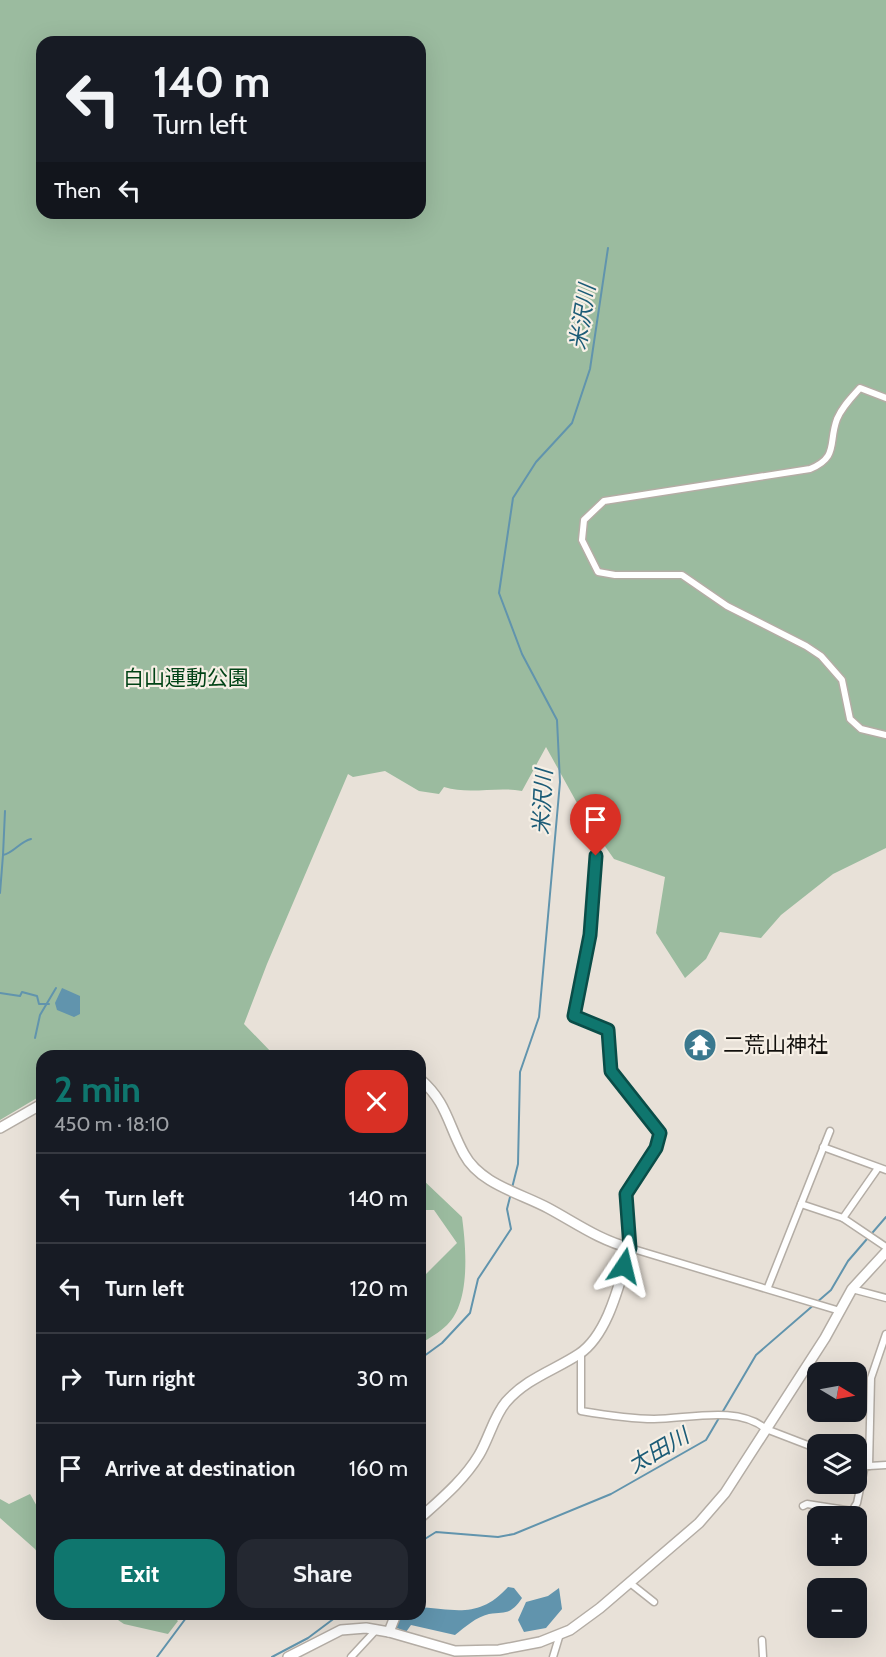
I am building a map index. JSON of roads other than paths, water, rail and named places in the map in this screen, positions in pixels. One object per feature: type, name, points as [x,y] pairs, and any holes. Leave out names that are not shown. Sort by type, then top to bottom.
[{"type":"main road","points":[[426,1084],[433,1090],[456,1131],[464,1155],[476,1169],[498,1185],[549,1209],[606,1242],[630,1248],[615,1299],[597,1335],[581,1353],[537,1376],[506,1402],[480,1454],[467,1473],[426,1512]]},
{"type":"main road","points":[[0,1128],[36,1107]]},
{"type":"main road","points":[[288,1657],[341,1630],[378,1629],[463,1654],[509,1648],[540,1642],[560,1634],[600,1608],[699,1523],[725,1492],[852,1289],[886,1252]]},
{"type":"main road","points":[[389,1632],[394,1620]]},
{"type":"street","points":[[886,398],[860,388],[838,417],[831,452],[823,464],[810,469],[603,501],[584,520],[582,540],[598,572],[615,575],[682,575],[727,606],[821,656],[835,669],[845,688],[850,720],[861,729],[886,735]]},
{"type":"street","points":[[596,856],[590,935],[574,1016],[608,1030],[611,1071],[660,1133],[656,1148],[626,1194],[630,1248],[768,1287],[840,1311]]},
{"type":"street","points":[[768,1287],[830,1131]]},
{"type":"street","points":[[824,1147],[886,1170]]},
{"type":"street","points":[[843,1218],[878,1168]]},
{"type":"street","points":[[801,1204],[843,1218],[886,1247]]},
{"type":"street","points":[[852,1289],[886,1298]]},
{"type":"street","points":[[886,1334],[871,1378],[867,1466],[886,1465]]},
{"type":"street","points":[[581,1353],[581,1411],[625,1418],[736,1416],[807,1445]]},
{"type":"street","points":[[802,1506],[807,1504],[852,1511],[859,1494]]},
{"type":"street","points":[[630,1583],[654,1602]]},
{"type":"street","points":[[351,1657],[378,1629]]},
{"type":"street","points":[[553,1657],[560,1634]]},
{"type":"street","points":[[762,1640],[763,1657]]},
{"type":"water","points":[[62,988],[80,996],[80,1014],[74,1017],[57,1010],[55,1003]]},
{"type":"water","points":[[508,1587],[514,1588],[522,1598],[511,1610],[480,1617],[455,1635],[411,1625],[406,1632],[395,1627],[398,1620],[426,1620],[426,1607],[467,1610],[488,1604]]},
{"type":"water","points":[[559,1588],[562,1609],[546,1628],[524,1632],[518,1620],[526,1602],[548,1596]]},
{"type":"waterway","name":"米沢川","points":[[512,1188],[518,1164],[520,1072],[539,1017],[560,782],[557,720],[522,654],[499,593],[513,498],[536,462],[572,423],[590,369],[608,248]]},
{"type":"waterway","points":[[3,855],[5,811]]},
{"type":"waterway","points":[[0,893],[3,855],[31,839]]},
{"type":"waterway","points":[[35,1038],[40,1015],[56,988]]},
{"type":"waterway","points":[[0,993],[20,996],[22,992],[37,996],[39,1004],[49,1004]]},
{"type":"waterway","name":"米沢川","points":[[426,1355],[442,1343],[470,1313],[478,1279],[511,1229],[507,1209],[511,1193]]},
{"type":"waterway","name":"太田川","points":[[426,1538],[436,1532],[498,1537],[514,1534],[611,1494],[706,1440],[756,1355],[831,1290],[848,1261],[886,1217]]},
{"type":"waterway","name":"米沢川","points":[[157,1657],[185,1620]]},
{"type":"waterway","name":"太田川","points":[[272,1657],[308,1638],[332,1620]]},
{"type":"place","name":"二荒山神社","points":[[700,1045]]},
{"type":"park label","name":"白山運動公園","points":[[186,678]]}]
